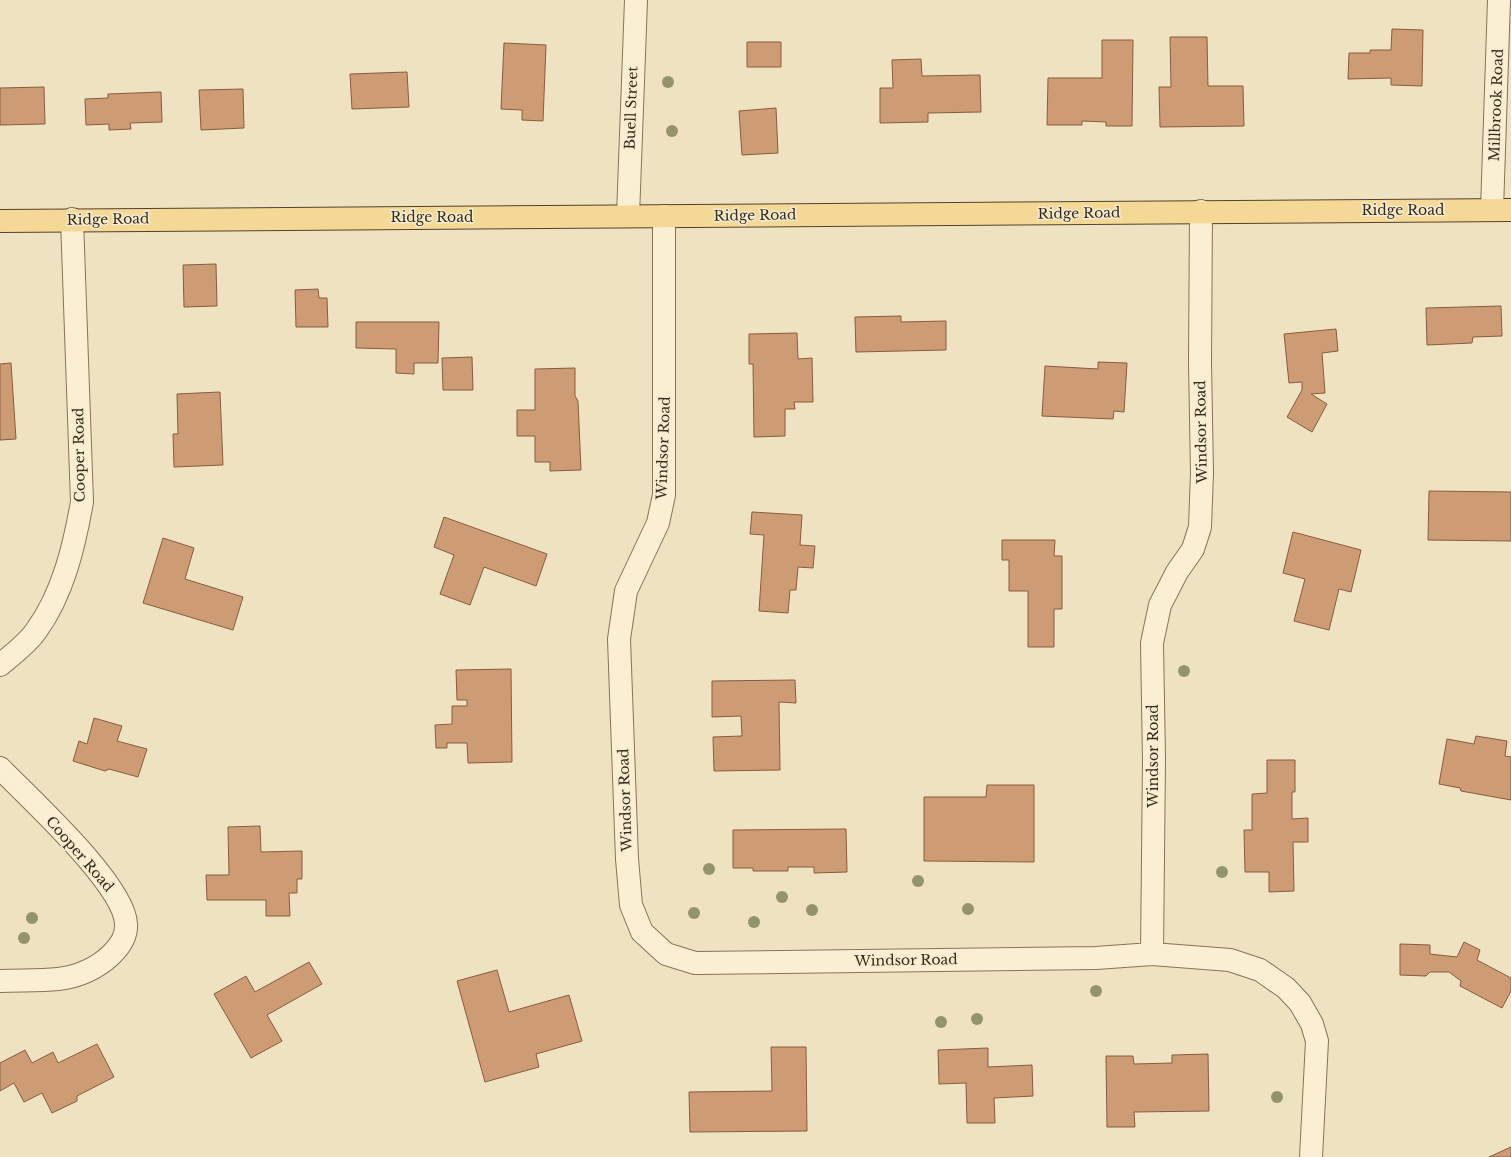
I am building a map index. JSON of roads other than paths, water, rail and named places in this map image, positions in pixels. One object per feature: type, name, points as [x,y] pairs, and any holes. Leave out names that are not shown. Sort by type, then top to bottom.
[{"type":"main road","name":"Ridge Road","points":[[0,221],[72,219],[1502,210]]},
{"type":"street","name":"Buell Street","points":[[628,216],[636,0]]},
{"type":"street","name":"Millbrook Road","points":[[1499,0],[1502,210]]},
{"type":"street","name":"Windsor Road","points":[[664,216],[664,495],[658,523],[626,591],[619,639],[627,859],[631,905],[642,932],[666,954],[695,963],[1096,958],[1152,954],[1154,760],[1152,643],[1160,605],[1177,572],[1193,549],[1200,527],[1202,473],[1200,364],[1201,211]]},
{"type":"street","name":"Cooper Road","points":[[0,665],[35,632],[51,607],[64,575],[75,541],[82,502],[72,219]]},
{"type":"street","name":"Cooper Road","points":[[0,768],[89,860],[116,894],[124,910],[126,924],[124,936],[118,947],[110,956],[92,969],[59,979],[0,981]]},
{"type":"street","points":[[1152,954],[1230,960],[1260,970],[1286,988],[1300,1003],[1312,1024],[1317,1041],[1311,1157]]}]
